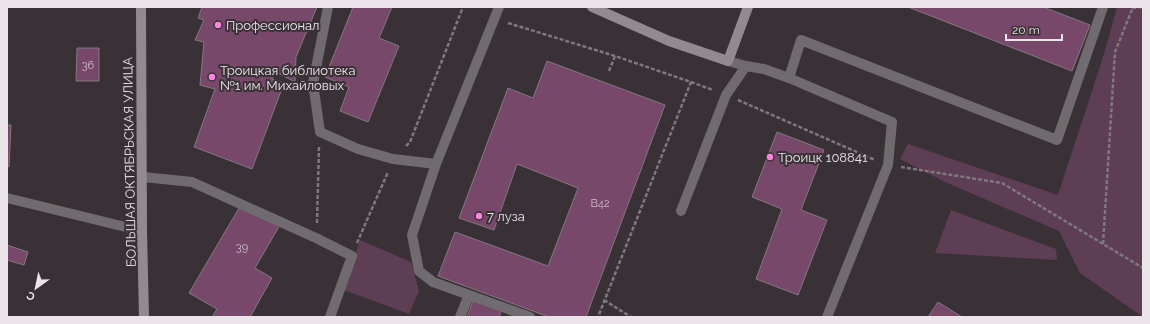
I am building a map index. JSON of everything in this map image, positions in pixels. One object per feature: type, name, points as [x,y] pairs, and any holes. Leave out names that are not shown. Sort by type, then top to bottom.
[{"type":"main road","name":"БОЛЬШАЯ ОКТЯБРЬСКАЯ УЛИЦА","points":[[141,7],[144,317]]},
{"type":"main road","points":[[592,7],[669,41],[728,61],[748,7]]},
{"type":"street","points":[[328,7],[313,83],[320,132],[358,149],[393,159],[436,164]]},
{"type":"street","points":[[498,7],[436,164],[412,235],[419,271],[433,282],[530,317]]},
{"type":"street","points":[[789,78],[801,40],[1057,140],[1102,7]]},
{"type":"street","points":[[728,61],[764,69],[789,78],[892,122],[888,166],[827,317]]},
{"type":"street","points":[[681,211],[726,95],[746,66]]},
{"type":"street","points":[[143,177],[192,182],[316,238],[352,256],[330,317]]},
{"type":"street","points":[[7,198],[142,231]]},
{"type":"street","points":[[460,317],[469,295]]},
{"type":"path","points":[[352,256],[393,159],[410,142],[463,7]]},
{"type":"path","points":[[1103,244],[1115,52],[1132,7],[1143,7]]},
{"type":"path","points":[[494,19],[615,56],[726,95],[888,166],[1002,183],[1143,268]]},
{"type":"path","points":[[610,71],[615,56]]},
{"type":"path","points":[[598,317],[691,82]]},
{"type":"path","points":[[316,238],[320,132]]},
{"type":"path","points":[[604,300],[631,317]]},
{"type":"shaded area","points":[[1117,7],[1143,7],[1143,317],[1080,273],[1059,231],[945,182],[900,159],[908,144],[1058,195],[1104,54]]},
{"type":"shaded area","points":[[951,210],[1056,249],[1057,260],[935,253]]},
{"type":"shaded area","points":[[360,240],[411,262],[419,291],[409,314],[344,290]]},
{"type":"building","points":[[202,7],[317,7],[296,57],[295,82],[274,71],[272,79],[284,83],[252,169],[194,147],[215,89],[200,85],[204,42],[195,40],[204,20],[198,18]]},
{"type":"building","points":[[353,7],[392,7],[379,38],[399,46],[368,122],[340,111],[349,87],[325,77]]},
{"type":"building","points":[[908,7],[1043,7],[1090,25],[1072,71]]},
{"type":"building","points":[[77,48],[99,48],[99,81],[76,81]]},
{"type":"building","points":[[547,61],[665,105],[586,317],[549,317],[438,276],[455,232],[548,266],[578,188],[517,164],[494,230],[459,218],[508,88],[533,98]]},
{"type":"building","points":[[7,125],[11,125],[9,167],[7,166]]},
{"type":"building","points":[[777,132],[824,150],[801,210],[827,220],[798,295],[756,279],[782,209],[752,197]]},
{"type":"building","points":[[242,203],[280,225],[255,268],[272,278],[250,317],[212,317],[217,309],[189,293]]},
{"type":"building","points":[[7,245],[28,252],[24,265],[7,260]]},
{"type":"building","points":[[474,298],[502,309],[499,317],[467,317]]},
{"type":"building","points":[[938,302],[962,317],[928,317]]},
{"type":"place","name":"Профессионал","points":[[218,25]]},
{"type":"place","name":"Троицкая библиотека №1 им. Михайловых","points":[[212,77]]},
{"type":"place","name":"Троицк 108841","points":[[770,157]]},
{"type":"place","name":"7 луза","points":[[479,216]]}]
